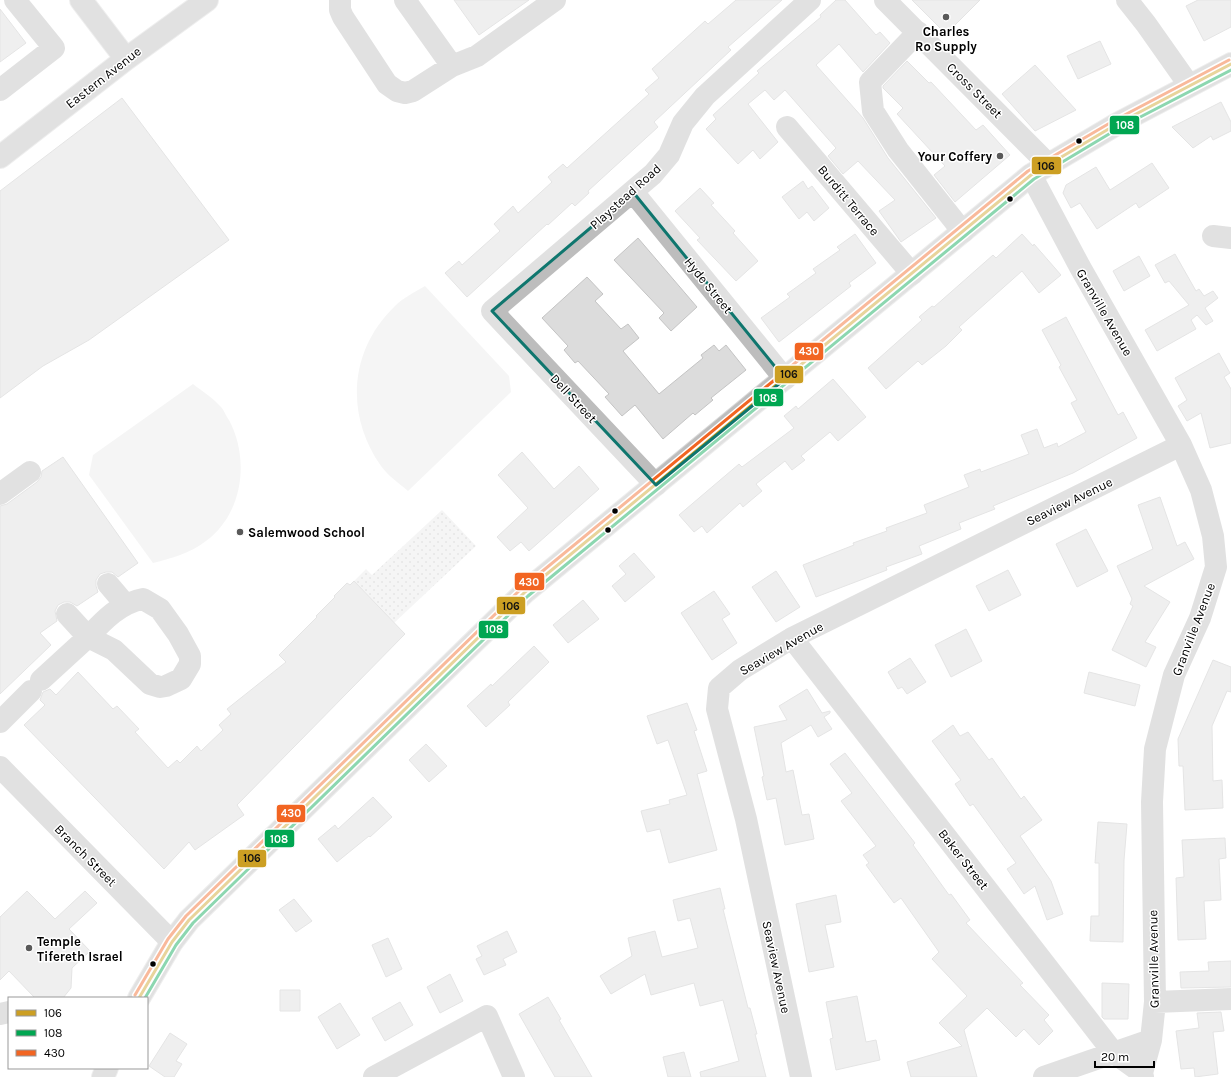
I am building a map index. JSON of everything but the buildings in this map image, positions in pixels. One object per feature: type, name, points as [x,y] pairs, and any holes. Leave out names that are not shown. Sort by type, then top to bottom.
[{"type":"street","points":[[0,90],[54,48],[15,0]]},
{"type":"street","points":[[81,0],[126,58]]},
{"type":"street","name":"Eastern Avenue","points":[[0,157],[126,58],[207,0]]},
{"type":"street","points":[[340,0],[340,10],[343,17],[387,84],[393,89],[405,93],[413,91],[452,66],[477,56],[555,0]]},
{"type":"street","points":[[405,0],[452,66]]},
{"type":"street","name":"Playstead Road","points":[[492,311],[633,192],[662,165],[683,123],[706,96],[810,0]]},
{"type":"street","name":"Cross Street","points":[[885,0],[918,32],[1039,170]]},
{"type":"street","points":[[1127,0],[1146,24],[1189,86]]},
{"type":"street","points":[[918,32],[870,82],[872,111],[898,150],[963,232]]},
{"type":"street","points":[[140,997],[172,942],[189,920],[525,592],[588,538],[785,379],[1039,170],[1117,124],[1231,64]]},
{"type":"street","name":"Burditt Terrace","points":[[787,127],[912,274]]},
{"type":"street","name":"Granville Avenue","points":[[1039,170],[1080,268],[1181,445],[1195,474],[1205,501],[1213,536],[1224,571],[1200,618],[1174,675],[1155,749],[1152,810],[1155,1002],[1151,1040],[1143,1075]]},
{"type":"street","name":"Hyde Street","points":[[633,192],[785,379]]},
{"type":"street","name":"Dell Street","points":[[492,311],[656,484]]},
{"type":"street","name":"Seaview Avenue","points":[[801,1077],[746,819],[717,709],[719,688],[740,670],[792,638],[1181,445]]},
{"type":"street","points":[[0,494],[29,470]]},
{"type":"street","points":[[108,584],[125,604]]},
{"type":"street","points":[[0,722],[36,686],[88,637],[104,621],[125,604],[144,600],[160,609],[178,634],[190,656],[190,664],[181,679],[166,686],[160,687],[150,684],[114,650],[88,637],[67,614]]},
{"type":"street","name":"Baker Street","points":[[792,638],[1113,1052],[1143,1075]]},
{"type":"street","name":"Branch Street","points":[[0,767],[172,942]]},
{"type":"street","points":[[1155,1002],[1231,1000]]},
{"type":"street","points":[[374,1077],[487,1016],[514,1077]]},
{"type":"street","points":[[1044,1077],[1151,1040]]},
{"type":"highlighted area","points":[[633,192],[785,379],[656,485],[492,311]]},
{"type":"shaded area","points":[[425,286],[509,376],[511,392],[408,491],[384,470],[369,446],[357,405],[357,383],[361,363],[368,342],[380,323],[398,303]]},
{"type":"shaded area","points":[[193,384],[218,404],[229,420],[236,435],[241,468],[239,485],[235,501],[228,516],[218,530],[206,541],[187,552],[153,563],[89,475],[93,455]]},
{"type":"shaded area","points":[[442,510],[476,546],[394,623],[354,581],[366,569],[372,575]]},
{"type":"transit line","name":"430","points":[[135,995],[168,939],[186,916],[522,588],[1028,171],[1115,120],[1229,60]]},
{"type":"transit line","name":"106","points":[[140,997],[172,942],[189,920],[525,592],[1031,175],[1117,124],[1231,64]]},
{"type":"transit line","name":"108","points":[[146,997],[176,945],[193,923],[528,596],[1034,179],[1119,128],[1231,70]]},
{"type":"place","name":"Charles Ro Supply","points":[[946,17]]},
{"type":"place","name":"Your Coffery","points":[[1000,156]]},
{"type":"place","name":"Salemwood School","points":[[240,532]]},
{"type":"place","name":"Temple Tifereth Israel","points":[[29,948]]}]
